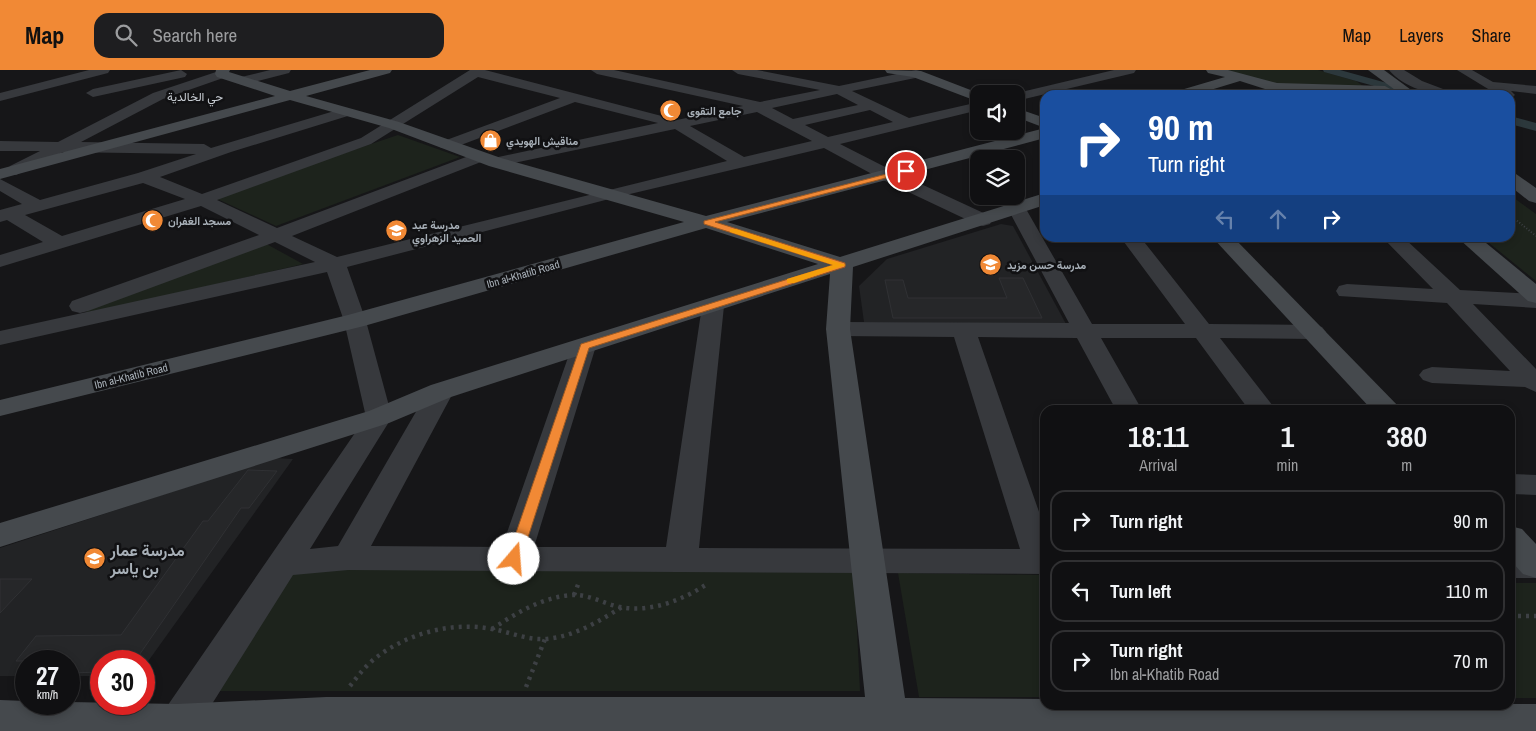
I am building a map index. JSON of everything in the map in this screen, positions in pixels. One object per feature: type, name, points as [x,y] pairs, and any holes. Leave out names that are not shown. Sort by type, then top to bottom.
[{"type":"street","points":[[0,97],[104,70]]},
{"type":"street","points":[[93,93],[201,70]]},
{"type":"street","points":[[242,80],[285,70]]},
{"type":"street","points":[[0,174],[385,70]]},
{"type":"street","points":[[597,70],[753,104],[828,142],[889,176],[983,220]]},
{"type":"street","points":[[447,145],[650,70]]},
{"type":"street","points":[[738,70],[839,90],[907,123]]},
{"type":"street","points":[[892,70],[916,74],[970,95]]},
{"type":"street","points":[[487,159],[677,124],[936,70]]},
{"type":"street","points":[[1049,90],[1130,70]]},
{"type":"street","points":[[1214,70],[1284,90]]},
{"type":"street","points":[[1396,70],[1430,90]]},
{"type":"street","points":[[1463,70],[1497,90]]},
{"type":"street","points":[[0,261],[202,200],[366,141],[477,71],[573,98],[677,124],[742,163]]},
{"type":"street","points":[[39,72],[110,90]]},
{"type":"street","points":[[16,170],[158,96],[222,72],[290,96],[394,125],[487,159],[706,222],[842,265]]},
{"type":"street","points":[[703,93],[752,73]]},
{"type":"street","points":[[1370,73],[1390,90]]},
{"type":"street","points":[[1196,90],[1240,77]]},
{"type":"street","points":[[1488,85],[1533,86]]},
{"type":"street","points":[[1277,87],[1390,90]]},
{"type":"street","points":[[1025,96],[1040,92]]},
{"type":"street","points":[[791,124],[871,106]]},
{"type":"street","points":[[0,337],[335,264],[609,194],[970,108]]},
{"type":"street","points":[[598,121],[626,111]]},
{"type":"street","points":[[4,214],[144,177],[225,149],[346,112]]},
{"type":"street","points":[[1025,115],[1040,121]]},
{"type":"street","points":[[0,337],[561,133]]},
{"type":"street","name":"Ibn al-Khatib Road","points":[[0,408],[355,321],[706,222],[889,176],[1040,134]]},
{"type":"street","points":[[0,146],[225,149]]},
{"type":"street","points":[[1515,165],[1536,180]]},
{"type":"street","points":[[144,177],[202,200],[335,264],[355,321],[379,417],[175,727]]},
{"type":"street","points":[[1515,182],[1536,197]]},
{"type":"street","points":[[0,184],[36,205]]},
{"type":"street","points":[[0,535],[379,417],[440,391],[1040,202]]},
{"type":"street","points":[[1017,209],[1126,405]]},
{"type":"street","points":[[4,214],[58,242]]},
{"type":"street","points":[[1133,242],[1259,405]]},
{"type":"street","points":[[1227,242],[1383,405]]},
{"type":"street","points":[[1397,242],[1454,297],[1534,381]]},
{"type":"street","points":[[1473,242],[1536,296]]},
{"type":"street","points":[[842,265],[838,329],[888,723]]},
{"type":"street","points":[[1347,291],[1536,301]]},
{"type":"street","points":[[681,560],[713,306]]},
{"type":"street","points":[[838,329],[1314,332]]},
{"type":"street","points":[[964,330],[1040,553]]},
{"type":"street","points":[[514,559],[584,346]]},
{"type":"street","points":[[1432,375],[1534,381]]},
{"type":"street","points":[[348,558],[440,391]]},
{"type":"street","points":[[1515,484],[1536,485]]},
{"type":"street","points":[[1515,546],[1527,565]]},
{"type":"street","points":[[284,563],[348,558],[1040,562]]},
{"type":"street","points":[[0,719],[175,727],[326,716],[519,716],[888,723],[1536,723]]},
{"type":"path","points":[[1515,219],[1536,236]]},
{"type":"path","points":[[492,629],[515,613],[542,602],[574,595],[597,599],[622,608],[659,605],[688,596],[710,581],[722,560]]},
{"type":"path","points":[[326,716],[375,658],[408,640],[435,630],[462,628],[492,629],[523,638],[545,639],[569,635],[597,623],[622,608]]},
{"type":"path","points":[[1515,616],[1536,616]]},
{"type":"path","points":[[519,716],[528,680],[545,639]]},
{"type":"shaded area","points":[[1226,70],[1318,70],[1356,81],[1369,90],[1289,90]]},
{"type":"shaded area","points":[[398,135],[460,157],[276,226],[213,197]]},
{"type":"shaded area","points":[[1515,199],[1536,214],[1536,281],[1488,242],[1515,242]]},
{"type":"shaded area","points":[[1001,224],[1013,226],[1066,324],[864,322],[859,286],[887,259]]},
{"type":"shaded area","points":[[261,241],[303,264],[88,314],[85,309]]},
{"type":"shaded area","points":[[275,458],[293,459],[155,652],[155,650],[90,650],[90,676],[80,676],[80,650],[15,650],[15,676],[0,676],[0,548]]},
{"type":"shaded area","points":[[286,566],[854,570],[860,691],[207,691]]},
{"type":"shaded area","points":[[898,573],[1040,575],[1040,697],[919,697]]},
{"type":"shaded area","points":[[1515,583],[1536,583],[1536,698],[1515,698]]},
{"type":"building","points":[[999,278],[1023,278],[1042,318],[893,318],[885,280],[903,280],[908,298],[1007,298]]},
{"type":"building","points":[[248,470],[277,471],[249,508],[241,508],[143,650],[90,650],[90,672],[80,673],[80,650],[25,650],[36,636],[121,635],[203,521],[208,521]]},
{"type":"building","points":[[0,579],[32,579],[0,613]]},
{"type":"waterway","points":[[1328,70],[1401,90]]},
{"type":"waterway","points":[[1515,121],[1536,127]]},
{"type":"slow traffic","points":[[733,230],[842,265],[790,281]]},
{"type":"place","name":"جامع التقوى","points":[[671,111]]},
{"type":"place","name":"مناقيش الهويدي","points":[[490,141]]},
{"type":"place","name":"مسجد الغفران","points":[[152,221]]},
{"type":"place","name":"مدرسة عبد الحميد الزهراوي","points":[[396,231]]},
{"type":"place","name":"مدرسة حسن مزيد","points":[[991,265]]},
{"type":"place","name":"مدرسة عمار بن ياسر","points":[[94,559]]},
{"type":"district","name":"حي الخالدية","points":[[195,97]]},
{"type":"route","points":[[514,559],[584,346],[842,265],[706,222],[906,171]]}]
